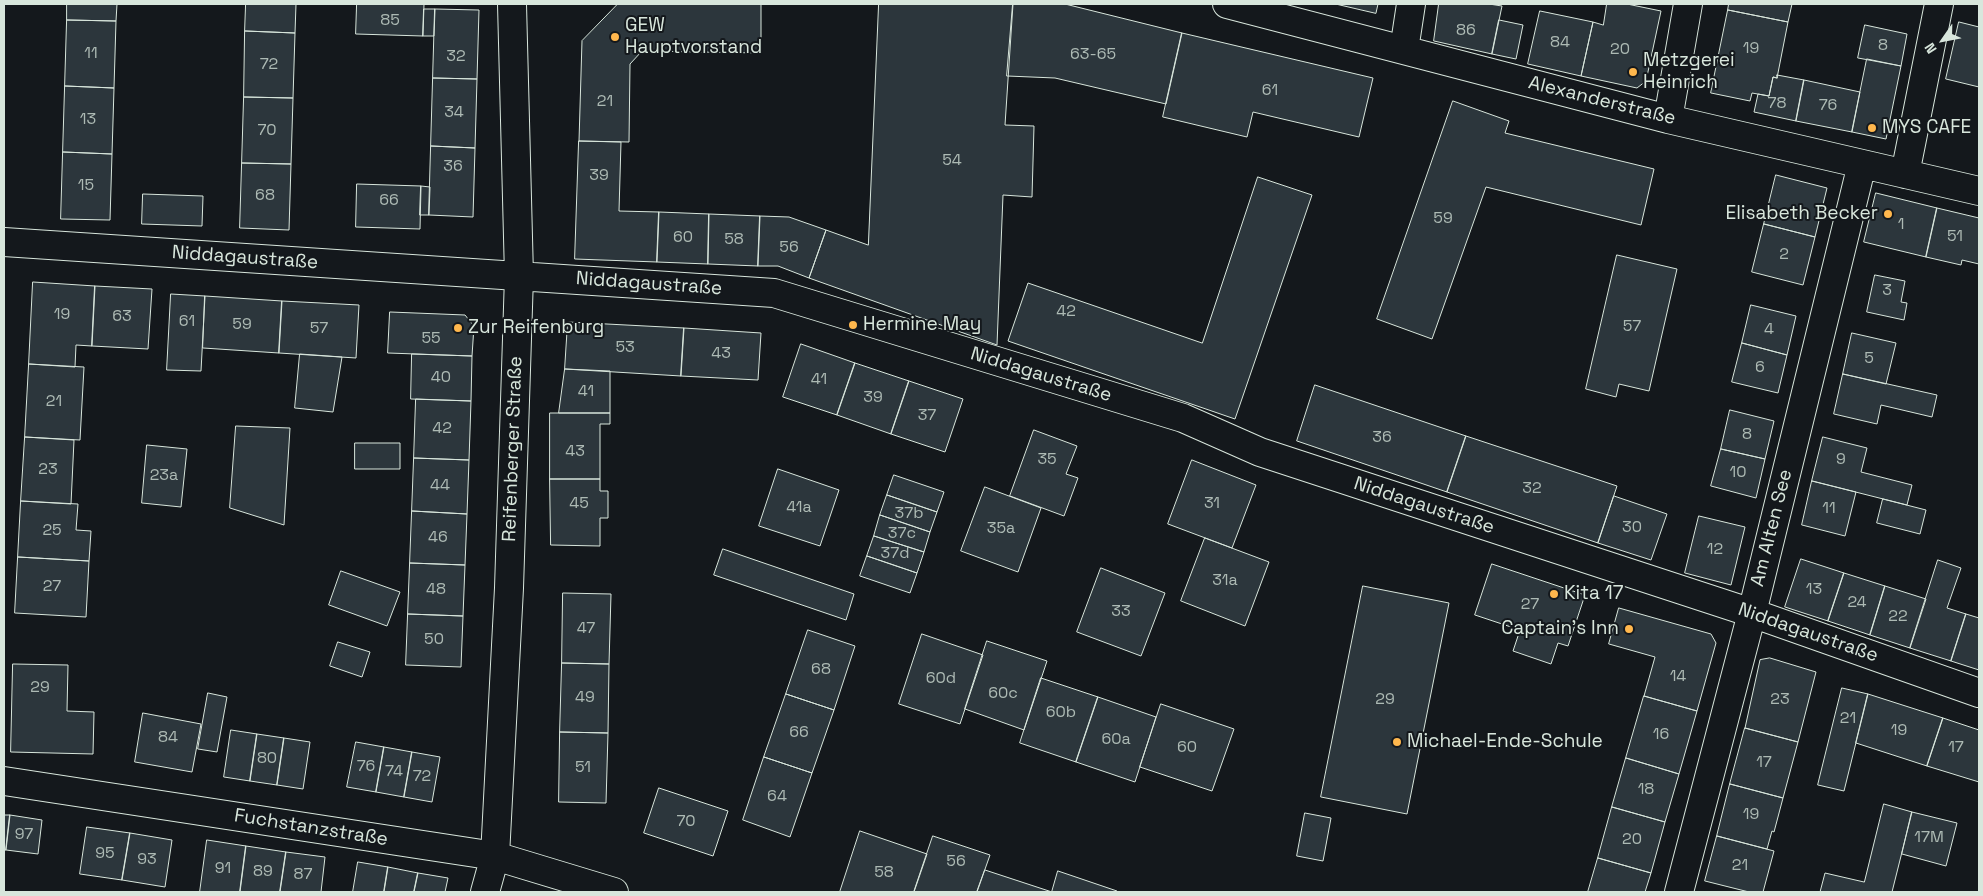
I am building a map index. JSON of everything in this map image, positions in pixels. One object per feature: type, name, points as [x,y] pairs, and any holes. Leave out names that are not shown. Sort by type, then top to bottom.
[{"type":"street","name":"Reifenberger Straße","points":[[485,892],[495,856],[509,588],[519,276],[512,4]]},
{"type":"street","name":"Alexanderstraße","points":[[1227,4],[1668,118],[1979,191]]},
{"type":"street","points":[[1404,50],[1411,4]]},
{"type":"street","points":[[1668,118],[1688,4]]},
{"type":"street","points":[[1905,174],[1939,4]]},
{"type":"street","name":"Am Alten See","points":[[1679,892],[1752,613],[1862,164]]},
{"type":"street","name":"Niddagaustraße","points":[[4,242],[774,293],[1184,418],[1260,452],[1752,613],[1979,693]]},
{"type":"street","name":"Fuchstanzstraße","points":[[4,780],[495,856],[614,892]]},
{"type":"building","points":[[67,4],[117,4],[116,21],[67,20]]},
{"type":"building","points":[[246,4],[296,4],[295,33],[245,31]]},
{"type":"building","points":[[357,4],[424,4],[423,36],[356,34]]},
{"type":"building","points":[[618,4],[761,4],[761,53],[642,51],[630,64],[629,142],[579,141],[582,41]]},
{"type":"building","points":[[879,4],[1013,4],[1005,125],[1034,126],[1032,197],[1003,195],[997,345],[809,278],[826,230],[868,245]]},
{"type":"building","points":[[1013,4],[1065,4],[1182,33],[1166,104],[1055,78],[1007,76]]},
{"type":"building","points":[[1336,4],[1378,4],[1376,13]]},
{"type":"building","points":[[1439,4],[1489,4],[1502,6],[1492,54],[1434,41]]},
{"type":"building","points":[[1607,4],[1627,4],[1661,11],[1646,81],[1637,88],[1581,76],[1593,22],[1603,25]]},
{"type":"building","points":[[1729,4],[1792,4],[1788,22],[1728,10]]},
{"type":"building","points":[[424,9],[435,9],[434,36],[423,36]]},
{"type":"building","points":[[435,9],[479,10],[477,79],[433,78]]},
{"type":"building","points":[[1728,10],[1788,22],[1777,78],[1773,77],[1769,96],[1752,93],[1750,101],[1711,93]]},
{"type":"building","points":[[1540,11],[1593,22],[1581,76],[1528,64]]},
{"type":"building","points":[[67,20],[116,21],[114,88],[65,86]]},
{"type":"building","points":[[1499,20],[1523,25],[1516,59],[1492,54]]},
{"type":"building","points":[[1959,22],[1979,27],[1979,87],[1946,79]]},
{"type":"building","points":[[1865,25],[1907,34],[1901,66],[1858,58]]},
{"type":"building","points":[[245,31],[295,33],[293,98],[244,97]]},
{"type":"building","points":[[1182,33],[1373,78],[1359,137],[1253,112],[1247,137],[1163,117]]},
{"type":"building","points":[[1867,59],[1901,66],[1886,139],[1852,132]]},
{"type":"building","points":[[1777,75],[1804,80],[1796,121],[1754,112],[1758,94],[1769,96],[1773,77],[1777,78]]},
{"type":"building","points":[[433,78],[477,79],[475,148],[431,146]]},
{"type":"building","points":[[1804,80],[1860,92],[1852,132],[1796,121]]},
{"type":"building","points":[[65,86],[114,88],[112,154],[63,152]]},
{"type":"building","points":[[244,97],[293,98],[291,164],[242,163]]},
{"type":"building","points":[[1453,101],[1509,121],[1505,133],[1654,169],[1641,225],[1486,187],[1432,339],[1377,319]]},
{"type":"building","points":[[579,141],[621,142],[619,211],[659,212],[657,262],[575,259]]},
{"type":"building","points":[[431,146],[475,148],[473,217],[429,215]]},
{"type":"building","points":[[63,152],[112,154],[110,220],[61,219]]},
{"type":"building","points":[[242,163],[291,164],[289,230],[240,228]]},
{"type":"building","points":[[1776,175],[1827,188],[1815,237],[1764,224]]},
{"type":"building","points":[[1258,177],[1312,195],[1235,419],[1008,341],[1028,283],[1202,343]]},
{"type":"building","points":[[357,184],[421,186],[420,229],[356,227]]},
{"type":"building","points":[[421,186],[430,187],[429,215],[420,215]]},
{"type":"building","points":[[1876,193],[1937,208],[1926,257],[1864,242]]},
{"type":"building","points":[[143,194],[203,196],[202,226],[142,224]]},
{"type":"building","points":[[1937,208],[1979,218],[1979,264],[1962,260],[1961,265],[1926,257]]},
{"type":"building","points":[[659,212],[709,214],[708,264],[657,262]]},
{"type":"building","points":[[709,214],[760,216],[758,266],[708,264]]},
{"type":"building","points":[[760,216],[789,217],[826,230],[809,278],[778,266],[758,266]]},
{"type":"building","points":[[1764,224],[1815,237],[1803,285],[1752,272]]},
{"type":"building","points":[[1617,255],[1677,269],[1649,391],[1619,384],[1616,397],[1586,389]]},
{"type":"building","points":[[1875,275],[1905,281],[1901,302],[1907,303],[1904,320],[1867,312]]},
{"type":"building","points":[[33,282],[95,286],[92,346],[76,345],[75,367],[29,364]]},
{"type":"building","points":[[95,286],[152,289],[148,349],[92,346]]},
{"type":"building","points":[[171,294],[205,296],[201,371],[167,370]]},
{"type":"building","points":[[205,296],[282,301],[279,353],[203,348]]},
{"type":"building","points":[[282,301],[359,305],[356,358],[279,353]]},
{"type":"building","points":[[1751,305],[1796,316],[1787,355],[1742,343]]},
{"type":"building","points":[[390,312],[465,315],[474,326],[472,356],[388,353]]},
{"type":"building","points":[[568,322],[684,328],[681,376],[565,369]]},
{"type":"building","points":[[684,328],[761,333],[758,380],[681,376]]},
{"type":"building","points":[[1852,333],[1896,343],[1886,384],[1843,374]]},
{"type":"building","points":[[1742,343],[1787,355],[1778,393],[1732,382]]},
{"type":"building","points":[[801,344],[855,363],[837,415],[783,397]]},
{"type":"building","points":[[300,354],[342,357],[333,412],[295,408]]},
{"type":"building","points":[[412,354],[472,356],[471,401],[411,399]]},
{"type":"building","points":[[855,363],[909,381],[891,434],[837,415]]},
{"type":"building","points":[[29,364],[84,367],[80,440],[25,437]]},
{"type":"building","points":[[565,369],[610,371],[610,413],[559,413]]},
{"type":"building","points":[[1843,374],[1937,395],[1932,417],[1881,405],[1877,424],[1834,414]]},
{"type":"building","points":[[909,381],[963,399],[945,452],[891,434]]},
{"type":"building","points":[[1315,385],[1466,436],[1447,492],[1297,441]]},
{"type":"building","points":[[416,399],[471,401],[469,460],[414,458]]},
{"type":"building","points":[[1730,410],[1774,421],[1765,459],[1721,449]]},
{"type":"building","points":[[550,413],[610,413],[610,424],[600,424],[600,479],[550,479]]},
{"type":"building","points":[[236,426],[290,428],[284,525],[230,508]]},
{"type":"building","points":[[1034,430],[1077,446],[1066,474],[1078,478],[1064,516],[1010,496]]},
{"type":"building","points":[[1466,436],[1617,486],[1598,543],[1447,492]]},
{"type":"building","points":[[25,437],[74,440],[71,504],[21,501]]},
{"type":"building","points":[[1823,437],[1867,448],[1861,472],[1912,485],[1907,505],[1812,481]]},
{"type":"building","points":[[355,443],[400,443],[400,469],[355,469]]},
{"type":"building","points":[[147,445],[187,449],[181,507],[142,503]]},
{"type":"building","points":[[1721,449],[1765,459],[1756,498],[1711,486]]},
{"type":"building","points":[[414,458],[469,460],[467,514],[412,511]]},
{"type":"building","points":[[1192,460],[1256,485],[1232,548],[1168,524]]},
{"type":"building","points":[[778,469],[839,490],[820,546],[759,526]]},
{"type":"building","points":[[894,475],[944,492],[937,512],[887,495]]},
{"type":"building","points":[[550,479],[600,479],[600,491],[608,491],[608,518],[600,518],[600,546],[551,545]]},
{"type":"building","points":[[1812,481],[1856,492],[1845,536],[1802,525]]},
{"type":"building","points":[[985,487],[1041,508],[1018,572],[961,551]]},
{"type":"building","points":[[887,495],[937,512],[930,532],[880,515]]},
{"type":"building","points":[[1614,496],[1667,514],[1651,560],[1598,543]]},
{"type":"building","points":[[1883,499],[1926,510],[1920,534],[1877,523]]},
{"type":"building","points":[[21,501],[78,504],[76,530],[91,531],[89,561],[18,557]]},
{"type":"building","points":[[412,511],[467,514],[465,565],[410,563]]},
{"type":"building","points":[[880,515],[930,532],[924,552],[874,536]]},
{"type":"building","points":[[1699,516],[1745,527],[1731,585],[1685,573]]},
{"type":"building","points":[[874,536],[924,552],[917,573],[867,556]]},
{"type":"building","points":[[1205,538],[1269,562],[1245,626],[1181,601]]},
{"type":"building","points":[[723,549],[854,594],[846,620],[714,575]]},
{"type":"building","points":[[867,556],[917,573],[910,593],[860,576]]},
{"type":"building","points":[[18,557],[89,561],[86,617],[15,613]]},
{"type":"building","points":[[1801,559],[1844,573],[1828,621],[1785,607]]},
{"type":"building","points":[[1938,560],[1961,568],[1947,608],[1966,614],[1951,661],[1910,648]]},
{"type":"building","points":[[410,563],[465,565],[463,616],[408,614]]},
{"type":"building","points":[[1492,564],[1585,595],[1568,646],[1558,643],[1551,664],[1513,651],[1520,630],[1475,615]]},
{"type":"building","points":[[1101,568],[1165,593],[1141,656],[1077,632]]},
{"type":"building","points":[[341,571],[400,592],[387,626],[329,605]]},
{"type":"building","points":[[1844,573],[1885,586],[1870,635],[1828,621]]},
{"type":"building","points":[[1363,586],[1449,603],[1407,814],[1321,797]]},
{"type":"building","points":[[1885,586],[1926,599],[1910,648],[1870,635]]},
{"type":"building","points":[[563,593],[611,594],[609,664],[562,663]]},
{"type":"building","points":[[1619,608],[1711,634],[1716,643],[1697,711],[1644,696],[1655,657],[1609,644]]},
{"type":"building","points":[[408,614],[463,616],[461,667],[406,665]]},
{"type":"building","points":[[1966,614],[1979,618],[1979,670],[1951,661]]},
{"type":"building","points":[[808,630],[855,646],[834,710],[786,694]]},
{"type":"building","points":[[922,634],[983,655],[960,724],[899,704]]},
{"type":"building","points":[[987,641],[1047,661],[1024,730],[965,709]]},
{"type":"building","points":[[338,642],[370,652],[362,677],[330,666]]},
{"type":"building","points":[[1770,658],[1816,672],[1798,742],[1745,728],[1760,660]]},
{"type":"building","points":[[562,663],[609,664],[608,733],[560,732]]},
{"type":"building","points":[[13,664],[68,665],[67,711],[94,712],[93,754],[11,752]]},
{"type":"building","points":[[1041,678],[1098,697],[1076,762],[1020,743]]},
{"type":"building","points":[[1842,688],[1868,694],[1844,791],[1818,785]]},
{"type":"building","points":[[208,693],[227,697],[217,752],[198,749]]},
{"type":"building","points":[[786,694],[834,710],[812,773],[764,757]]},
{"type":"building","points":[[1868,694],[1943,718],[1927,766],[1856,743]]},
{"type":"building","points":[[1644,696],[1697,711],[1679,774],[1626,758]]},
{"type":"building","points":[[1098,697],[1156,717],[1135,782],[1076,762]]},
{"type":"building","points":[[1161,704],[1234,729],[1212,791],[1140,767]]},
{"type":"building","points":[[143,713],[201,724],[192,772],[135,762]]},
{"type":"building","points":[[1943,718],[1979,730],[1979,782],[1927,766]]},
{"type":"building","points":[[1745,728],[1798,742],[1783,798],[1730,784]]},
{"type":"building","points":[[231,730],[257,734],[250,781],[224,777]]},
{"type":"building","points":[[560,732],[608,733],[606,803],[559,802]]},
{"type":"building","points":[[257,734],[284,738],[277,785],[250,781]]},
{"type":"building","points":[[284,738],[310,742],[303,789],[277,785]]},
{"type":"building","points":[[356,742],[384,747],[376,792],[347,787]]},
{"type":"building","points":[[384,747],[412,752],[404,797],[376,792]]},
{"type":"building","points":[[412,752],[440,757],[432,802],[404,797]]},
{"type":"building","points":[[764,757],[812,773],[790,837],[743,820]]},
{"type":"building","points":[[1626,758],[1679,774],[1665,822],[1612,807]]},
{"type":"building","points":[[1730,784],[1783,798],[1774,832],[1772,831],[1767,849],[1717,836]]},
{"type":"building","points":[[659,788],[728,811],[713,856],[644,833]]},
{"type":"building","points":[[1884,804],[1912,812],[1892,892],[1820,892],[1825,873],[1864,882]]},
{"type":"building","points":[[1612,807],[1665,822],[1651,873],[1598,858]]},
{"type":"building","points":[[1912,812],[1957,823],[1946,866],[1902,854]]},
{"type":"building","points":[[1305,813],[1331,818],[1323,861],[1297,856]]},
{"type":"building","points":[[4,815],[10,815],[6,850],[4,850]]},
{"type":"building","points":[[10,815],[42,820],[38,854],[6,850]]},
{"type":"building","points":[[87,827],[130,833],[122,880],[80,874]]},
{"type":"building","points":[[860,831],[927,854],[914,892],[840,892]]},
{"type":"building","points":[[130,833],[172,840],[165,887],[122,880]]},
{"type":"building","points":[[933,836],[990,855],[977,892],[914,892]]},
{"type":"building","points":[[1717,836],[1774,851],[1763,892],[1749,892],[1705,881]]},
{"type":"building","points":[[207,840],[246,846],[240,892],[200,892]]},
{"type":"building","points":[[246,846],[286,852],[280,892],[240,892]]},
{"type":"building","points":[[286,852],[325,857],[321,892],[280,892]]},
{"type":"building","points":[[1598,858],[1651,873],[1645,892],[1588,892]]},
{"type":"building","points":[[358,862],[388,867],[384,892],[353,892]]},
{"type":"building","points":[[388,867],[418,873],[414,892],[384,892]]},
{"type":"building","points":[[985,870],[1052,892],[977,892]]},
{"type":"building","points":[[1058,871],[1117,891],[1117,892],[1052,892]]},
{"type":"building","points":[[418,873],[448,878],[445,892],[414,892]]},
{"type":"place","name":"GEW Hauptvorstand","points":[[615,37]]},
{"type":"place","name":"Metzgerei Heinrich","points":[[1633,72]]},
{"type":"place","name":"MYS CAFE","points":[[1872,128]]},
{"type":"place","name":"Elisabeth Becker","points":[[1888,214]]},
{"type":"place","name":"Hermine May","points":[[853,325]]},
{"type":"place","name":"Zur Reifenburg","points":[[458,328]]},
{"type":"place","name":"Kita 17","points":[[1554,594]]},
{"type":"place","name":"Captain's Inn","points":[[1629,629]]},
{"type":"place","name":"Michael-Ende-Schule","points":[[1397,742]]}]
